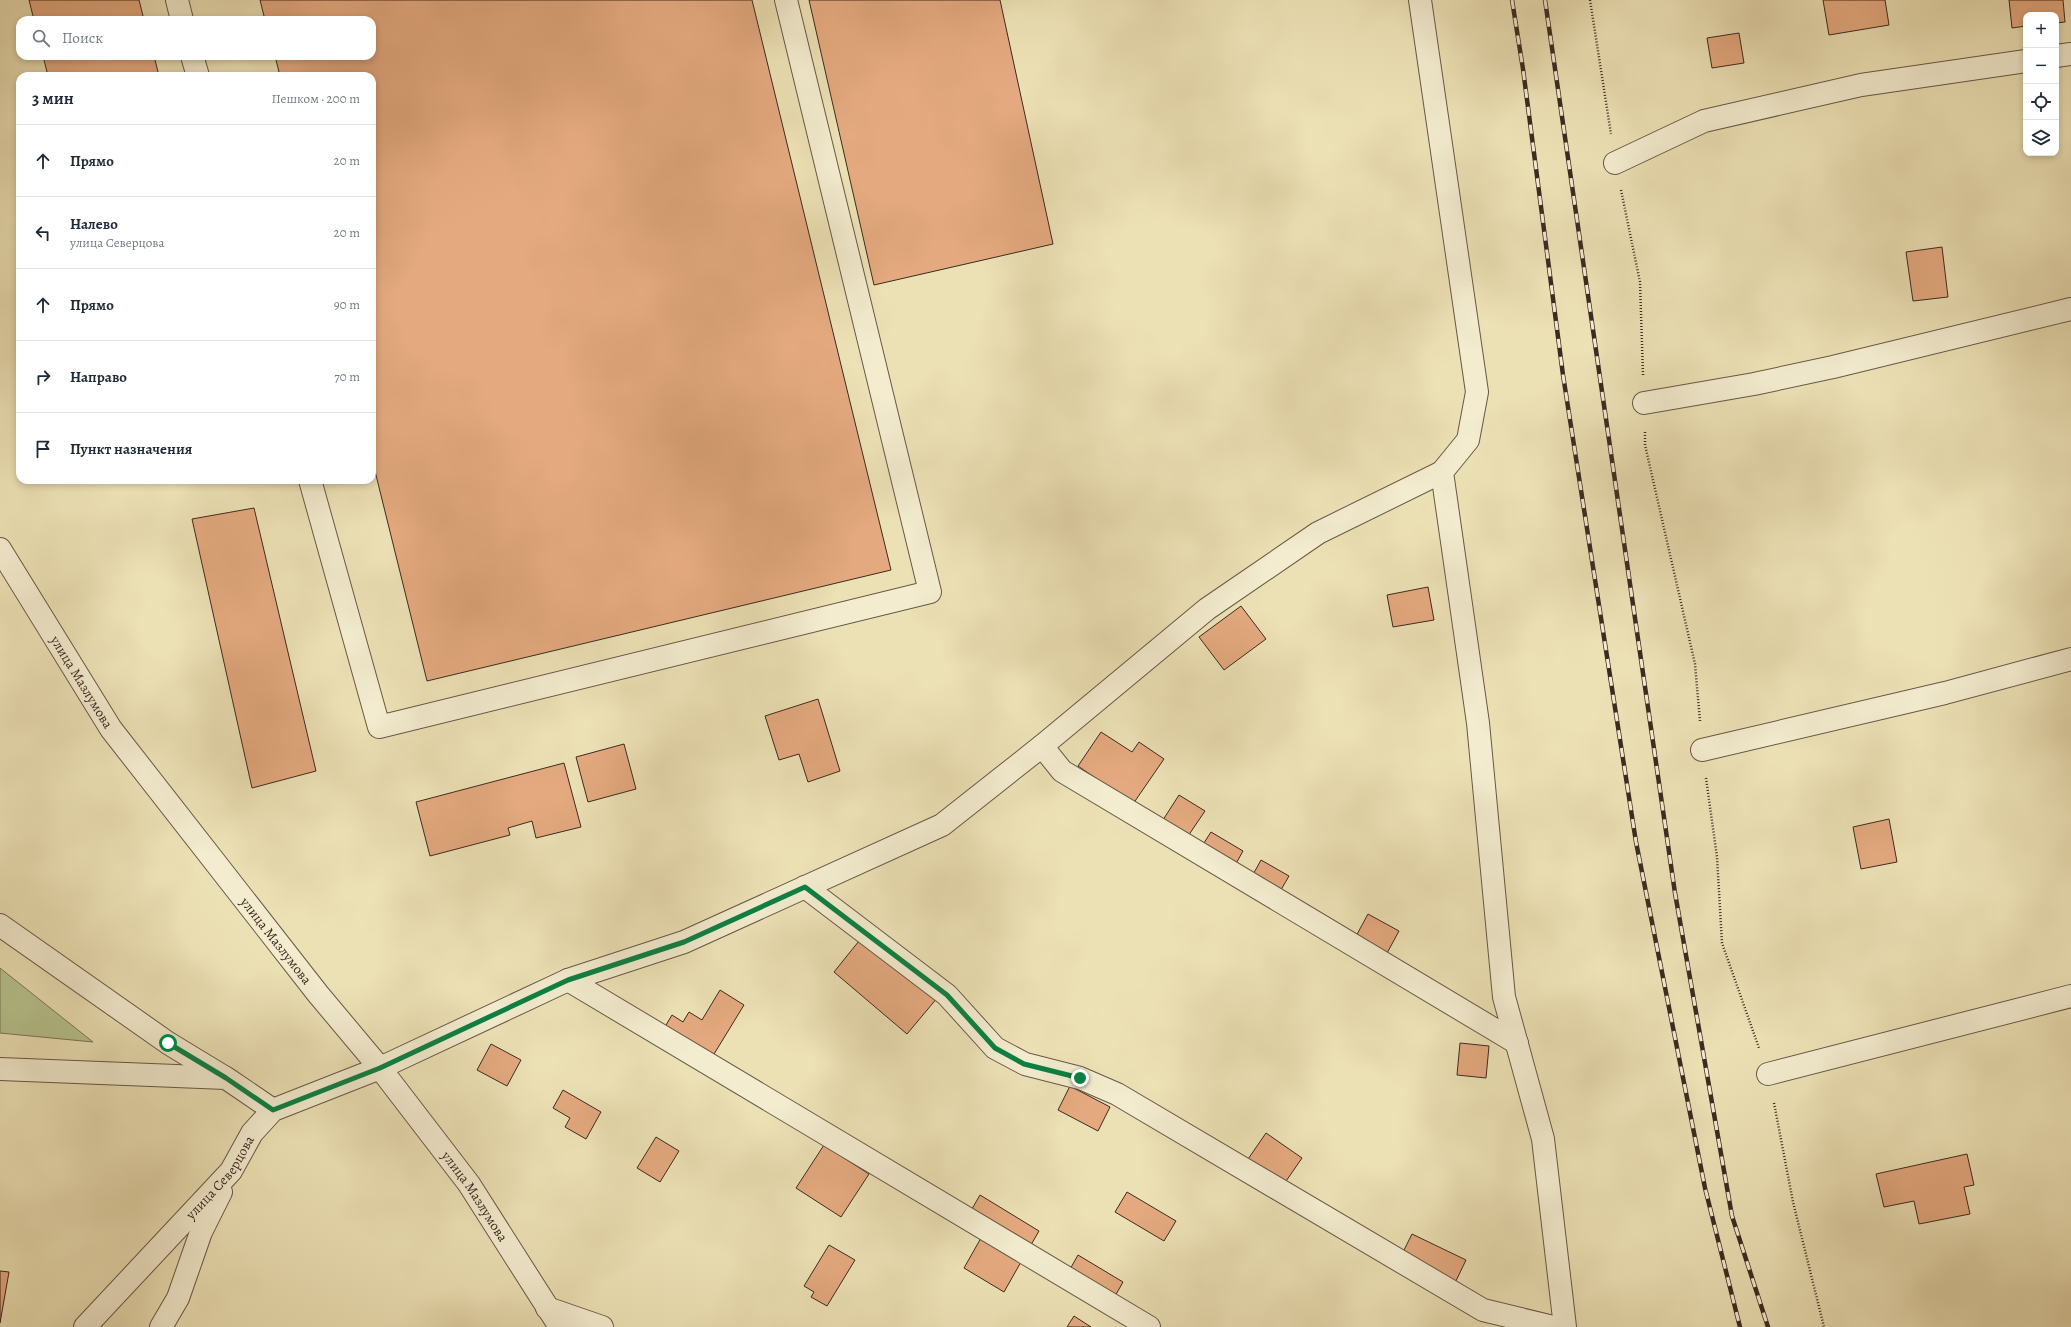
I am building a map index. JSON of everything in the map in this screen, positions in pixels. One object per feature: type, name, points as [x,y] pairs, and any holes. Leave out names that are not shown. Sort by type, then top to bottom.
[{"type":"street","points":[[177,0],[181,16]]},
{"type":"street","points":[[311,484],[378,727],[930,592],[786,0]]},
{"type":"street","points":[[1420,0],[1477,392],[1468,440],[1442,472],[1478,723],[1504,997],[1543,1139],[1565,1327]]},
{"type":"street","points":[[2059,56],[2071,54]]},
{"type":"street","points":[[193,60],[197,72]]},
{"type":"street","points":[[1616,163],[1704,121],[1861,85],[2023,61]]},
{"type":"street","points":[[1644,403],[1754,384],[1833,367],[2071,310]]},
{"type":"street","name":"улица Северцова","points":[[85,1327],[231,1171],[252,1133],[273,1110],[380,1068],[568,980],[684,942],[942,825],[1042,746],[1207,609],[1318,533],[1442,472]]},
{"type":"street","name":"улица Мазлумова","points":[[0,549],[111,729],[318,994],[380,1068],[468,1184],[560,1327]]},
{"type":"street","points":[[1702,750],[1945,693],[2071,659]]},
{"type":"street","points":[[1042,746],[1062,771],[1517,1043]]},
{"type":"street","points":[[805,887],[947,995],[995,1048],[1024,1064],[1080,1078],[1116,1094],[1483,1310],[1553,1327]]},
{"type":"street","points":[[0,925],[168,1043],[226,1078],[273,1110]]},
{"type":"street","points":[[568,980],[1149,1327]]},
{"type":"street","points":[[1768,1074],[2071,996]]},
{"type":"street","points":[[0,1069],[226,1078]]},
{"type":"street","points":[[161,1327],[178,1298],[201,1232],[231,1171]]},
{"type":"street","points":[[547,1308],[602,1327]]},
{"type":"path","points":[[1590,0],[1616,163],[1640,282],[1645,444],[1695,664],[1702,750],[1717,857],[1722,943],[1768,1074],[1793,1202],[1824,1327]]},
{"type":"green space","points":[[0,968],[93,1042],[0,1033]]},
{"type":"building","points":[[29,0],[139,0],[143,16],[33,16]]},
{"type":"building","points":[[260,0],[752,0],[891,570],[427,681],[376,475],[376,72],[279,72],[276,60],[376,60],[376,16],[264,16]]},
{"type":"building","points":[[809,0],[1000,0],[1053,244],[874,285]]},
{"type":"building","points":[[1823,0],[1885,0],[1889,25],[1829,35]]},
{"type":"building","points":[[2009,0],[2063,0],[2065,22],[2059,23],[2059,12],[2023,12],[2023,26],[2012,28]]},
{"type":"building","points":[[1739,33],[1744,63],[1712,68],[1707,38]]},
{"type":"building","points":[[44,60],[155,60],[158,72],[47,72]]},
{"type":"building","points":[[1942,247],[1948,297],[1913,301],[1906,252]]},
{"type":"building","points":[[254,508],[316,771],[252,788],[192,519]]},
{"type":"building","points":[[1428,587],[1434,620],[1393,627],[1387,595]]},
{"type":"building","points":[[1241,606],[1266,639],[1224,670],[1199,637]]},
{"type":"building","points":[[818,699],[840,771],[808,782],[799,754],[779,760],[765,716]]},
{"type":"building","points":[[1101,732],[1132,752],[1139,742],[1164,759],[1133,804],[1078,766]]},
{"type":"building","points":[[624,744],[636,789],[588,802],[576,757]]},
{"type":"building","points":[[564,763],[581,827],[536,838],[532,821],[508,828],[510,835],[430,856],[416,802]]},
{"type":"building","points":[[1179,795],[1205,811],[1186,839],[1161,823]]},
{"type":"building","points":[[1889,819],[1897,862],[1861,869],[1853,827]]},
{"type":"building","points":[[1211,832],[1243,851],[1233,869],[1200,849]]},
{"type":"building","points":[[1261,860],[1289,876],[1278,895],[1250,880]]},
{"type":"building","points":[[1368,914],[1399,931],[1386,955],[1355,938]]},
{"type":"building","points":[[863,936],[938,997],[907,1034],[834,972]]},
{"type":"building","points":[[720,990],[744,1005],[711,1059],[663,1030],[672,1015],[683,1022],[689,1012],[702,1020]]},
{"type":"building","points":[[1460,1043],[1489,1046],[1486,1078],[1457,1075]]},
{"type":"building","points":[[491,1044],[521,1060],[507,1086],[477,1070]]},
{"type":"building","points":[[1070,1086],[1110,1107],[1098,1131],[1058,1110]]},
{"type":"building","points":[[563,1090],[601,1112],[586,1139],[565,1127],[570,1118],[553,1108]]},
{"type":"building","points":[[1266,1133],[1302,1158],[1282,1187],[1246,1162]]},
{"type":"building","points":[[656,1137],[679,1151],[660,1182],[637,1168]]},
{"type":"building","points":[[824,1145],[869,1174],[841,1217],[796,1188]]},
{"type":"building","points":[[1967,1154],[1974,1185],[1964,1187],[1970,1214],[1919,1224],[1914,1201],[1884,1207],[1876,1174]]},
{"type":"building","points":[[1127,1192],[1176,1221],[1164,1241],[1115,1212]]},
{"type":"building","points":[[980,1195],[1039,1231],[1028,1250],[969,1214]]},
{"type":"building","points":[[1412,1234],[1466,1260],[1454,1285],[1400,1258]]},
{"type":"building","points":[[981,1238],[1021,1262],[1004,1292],[964,1268]]},
{"type":"building","points":[[829,1245],[855,1260],[827,1306],[811,1297],[814,1292],[804,1286]]},
{"type":"building","points":[[1078,1255],[1123,1282],[1114,1298],[1069,1271]]},
{"type":"building","points":[[0,1271],[9,1272],[0,1323]]},
{"type":"building","points":[[1074,1316],[1091,1327],[1067,1327]]},
{"type":"railway","points":[[1512,0],[1523,69],[1563,375],[1636,842],[1705,1188],[1740,1327]]},
{"type":"railway","points":[[1545,0],[1675,893],[1732,1216],[1768,1327]]},
{"type":"route","points":[[168,1043],[226,1078],[273,1110],[380,1068],[568,980],[684,942],[805,887],[947,995],[995,1048],[1024,1064],[1080,1078]]}]
